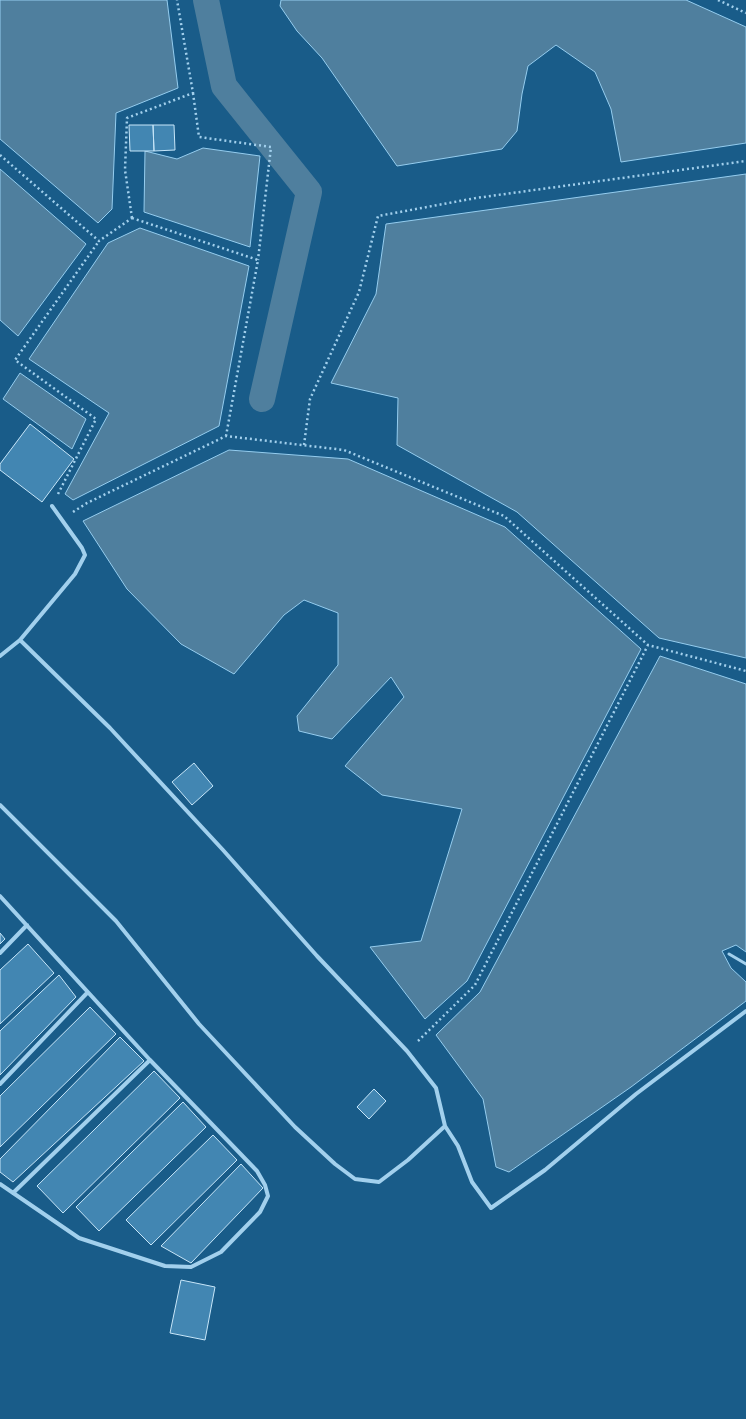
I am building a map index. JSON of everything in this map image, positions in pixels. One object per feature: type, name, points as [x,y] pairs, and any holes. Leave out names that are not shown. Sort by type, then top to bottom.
[{"type":"street","points":[[0,656],[20,640],[75,574],[85,555],[82,548],[52,506]]},
{"type":"street","points":[[20,640],[110,728],[223,850],[317,956],[407,1051],[436,1088],[445,1126],[458,1146],[472,1182],[491,1208],[545,1170],[636,1094],[746,1011]]},
{"type":"street","points":[[0,806],[116,921],[200,1024],[295,1127],[335,1164],[355,1179],[379,1182],[408,1160],[445,1126]]},
{"type":"street","points":[[0,896],[87,993],[257,1171],[265,1184],[268,1196],[260,1212],[221,1252],[191,1267],[165,1266],[79,1238],[0,1184]]},
{"type":"street","points":[[0,953],[27,925]]},
{"type":"street","points":[[0,1084],[87,993]]},
{"type":"street","points":[[13,1193],[150,1060]]},
{"type":"lane","points":[[729,954],[746,964]]},
{"type":"path","points":[[177,0],[193,92],[199,137],[271,147],[258,260],[226,436]]},
{"type":"path","points":[[718,0],[746,13]]},
{"type":"path","points":[[132,218],[125,170],[127,118],[193,92]]},
{"type":"path","points":[[0,155],[99,242]]},
{"type":"path","points":[[304,445],[310,399],[359,292],[378,216],[476,198],[746,161]]},
{"type":"path","points":[[52,506],[96,419],[15,360],[99,242],[132,218]]},
{"type":"path","points":[[132,218],[258,260]]},
{"type":"path","points":[[62,520],[86,503],[226,436],[344,450],[504,516],[648,645],[746,671]]},
{"type":"path","points":[[407,1051],[475,985],[648,645]]},
{"type":"water","points":[[0,0],[167,0],[178,88],[116,113],[112,209],[98,223],[0,139]]},
{"type":"water","points":[[281,0],[686,0],[746,27],[746,143],[621,162],[611,109],[595,72],[556,45],[528,66],[522,94],[517,131],[502,149],[397,166],[322,58],[297,31],[280,6]]},
{"type":"water","points":[[203,148],[260,156],[250,247],[144,212],[145,151],[177,159]]},
{"type":"water","points":[[0,169],[86,244],[18,336],[0,320]]},
{"type":"water","points":[[746,174],[746,658],[659,638],[517,512],[397,445],[398,398],[331,383],[376,294],[386,224]]},
{"type":"water","points":[[140,228],[249,266],[219,426],[73,500],[65,494],[109,413],[29,359],[108,243]]},
{"type":"water","points":[[20,373],[86,419],[72,449],[3,399]]},
{"type":"water","points":[[229,450],[348,459],[505,527],[641,649],[467,981],[425,1019],[370,947],[421,941],[462,809],[382,795],[345,766],[404,697],[391,677],[332,739],[299,731],[297,716],[338,665],[338,613],[304,600],[284,615],[234,674],[181,644],[127,589],[83,521]]},
{"type":"water","points":[[660,656],[746,684],[746,952],[736,945],[722,951],[731,968],[746,982],[746,1001],[631,1087],[509,1172],[496,1167],[483,1099],[436,1035],[480,992]]},
{"type":"building","points":[[129,125],[153,125],[154,151],[130,151]]},
{"type":"building","points":[[153,125],[174,125],[175,150],[154,151]]},
{"type":"building","points":[[30,424],[74,459],[42,502],[0,470],[0,464]]},
{"type":"building","points":[[194,763],[213,786],[192,805],[172,782]]},
{"type":"building","points":[[0,933],[5,939],[0,944]]},
{"type":"building","points":[[28,944],[54,973],[0,1024],[0,970]]},
{"type":"building","points":[[59,975],[76,997],[0,1075],[0,1031]]},
{"type":"building","points":[[90,1007],[116,1034],[0,1147],[0,1096]]},
{"type":"building","points":[[120,1037],[144,1061],[13,1182],[0,1172],[0,1159]]},
{"type":"building","points":[[154,1071],[180,1098],[63,1213],[37,1186]]},
{"type":"building","points":[[374,1089],[386,1101],[369,1119],[357,1107]]},
{"type":"building","points":[[183,1102],[206,1127],[99,1231],[76,1207]]},
{"type":"building","points":[[213,1135],[237,1160],[151,1245],[126,1220]]},
{"type":"building","points":[[241,1164],[263,1188],[191,1263],[161,1246]]},
{"type":"building","points":[[181,1280],[215,1287],[205,1340],[170,1333]]},
{"type":"waterway","points":[[206,0],[224,86],[309,192],[262,399]]}]
